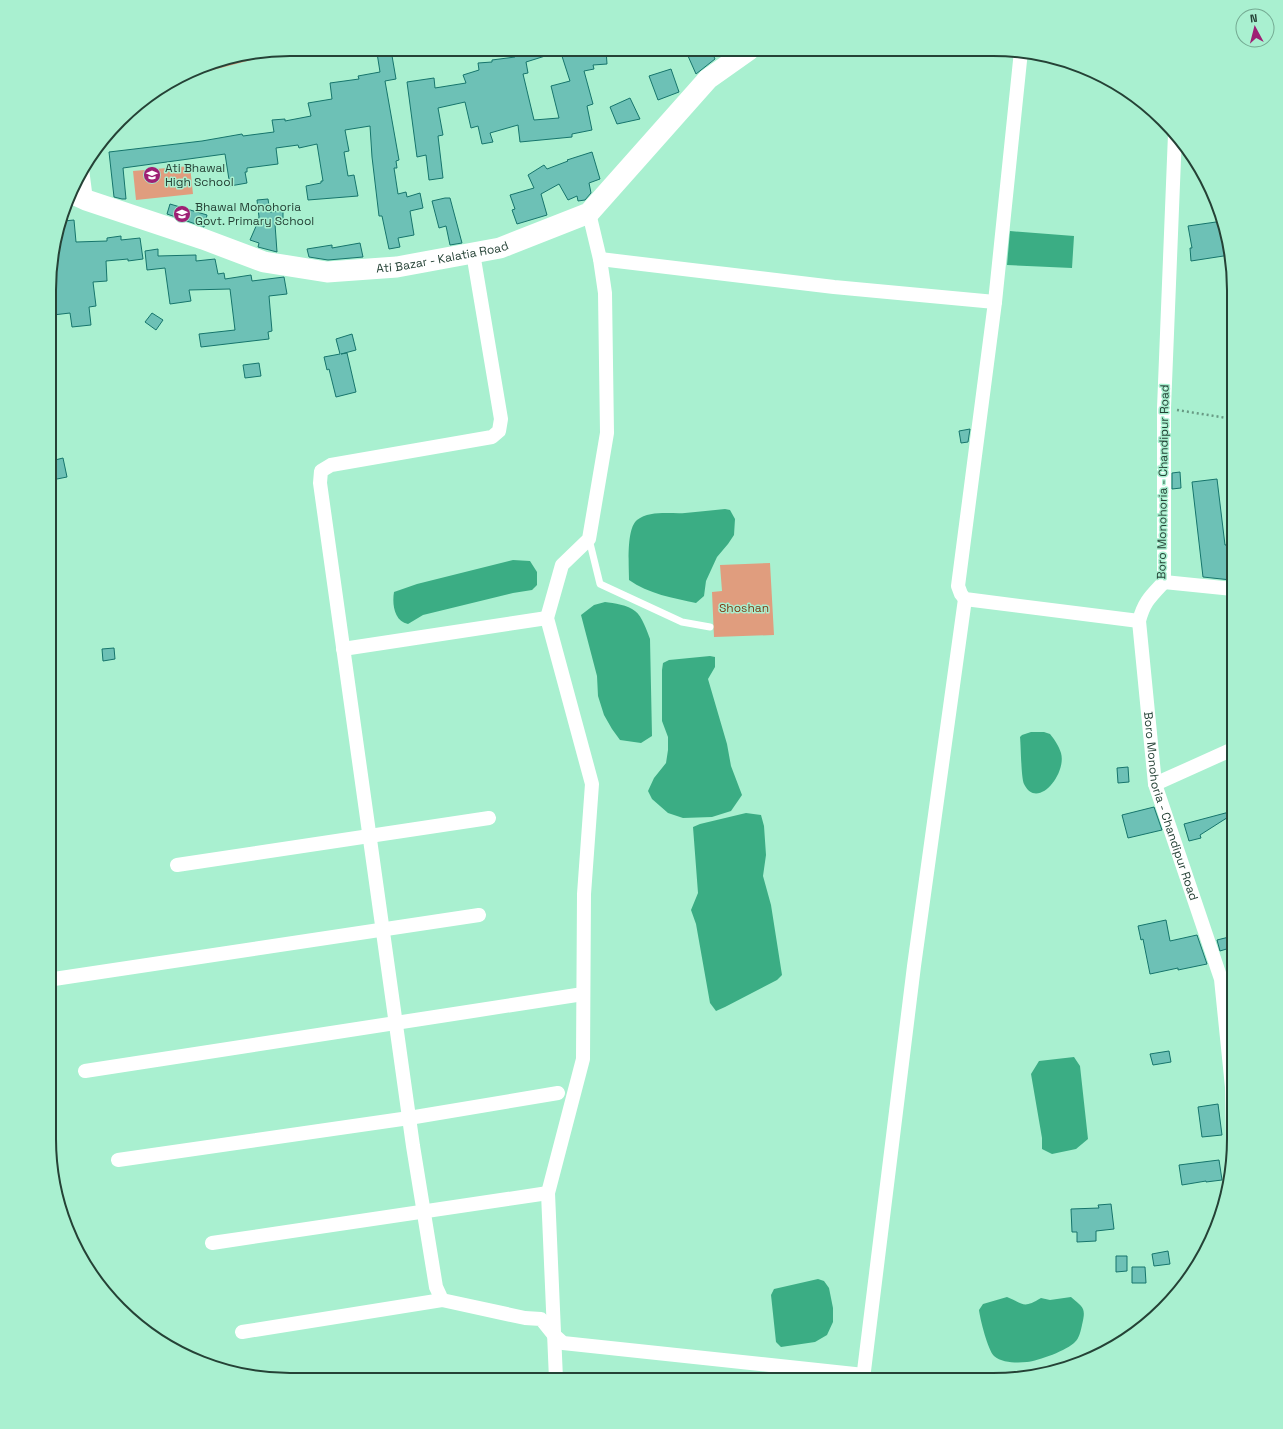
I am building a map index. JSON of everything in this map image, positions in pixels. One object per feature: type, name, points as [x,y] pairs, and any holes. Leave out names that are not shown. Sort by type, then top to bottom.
[{"type":"main road","name":"Ati Bazar - Kalatia Road","points":[[77,198],[203,239],[264,262],[327,272],[397,267],[500,248],[589,213],[708,79],[741,56]]},
{"type":"street","points":[[1020,58],[995,302],[958,586],[965,599],[1139,621]]},
{"type":"street","name":"Boro Monohoria - Chandipur Road","points":[[1175,143],[1164,408],[1164,582],[1143,606],[1139,621],[1154,784],[1221,979],[1227,1038]]},
{"type":"street","points":[[556,1373],[548,1193],[583,1059],[584,894],[592,784],[547,618],[562,565],[588,539],[607,433],[605,293],[600,259],[589,213]]},
{"type":"street","points":[[442,1300],[436,1287],[409,1118],[320,483],[321,471],[331,465],[492,437],[499,431],[501,419],[473,253]]},
{"type":"street","points":[[600,259],[834,287],[995,302]]},
{"type":"street","points":[[1164,582],[1227,588]]},
{"type":"street","points":[[863,1373],[914,966],[965,599]]},
{"type":"street","points":[[343,649],[547,618]]},
{"type":"street","points":[[1154,784],[1227,752]]},
{"type":"street","points":[[177,865],[490,818]]},
{"type":"street","points":[[56,979],[479,915]]},
{"type":"street","points":[[84,1071],[583,994]]},
{"type":"street","points":[[118,1160],[409,1118],[558,1092]]},
{"type":"street","points":[[212,1243],[548,1193]]},
{"type":"street","points":[[242,1332],[442,1300],[525,1318],[541,1319],[553,1334],[563,1343],[828,1373]]},
{"type":"lane","points":[[588,539],[600,584],[682,622],[710,627]]},
{"type":"path","points":[[1164,408],[1227,418]]},
{"type":"green space","points":[[254,59],[207,72],[230,64]]},
{"type":"green space","points":[[190,166],[193,194],[136,200],[133,171]]},
{"type":"green space","name":"Shoshan","points":[[770,563],[774,635],[714,637],[712,592],[722,591],[720,565]]},
{"type":"shaded area","points":[[1010,231],[1074,236],[1072,268],[1007,265]]},
{"type":"shaded area","points":[[725,509],[730,510],[735,519],[734,535],[717,557],[706,581],[704,596],[696,603],[644,589],[629,580],[631,531],[637,520],[648,515],[661,513],[685,513]]},
{"type":"shaded area","points":[[513,560],[530,561],[537,572],[537,585],[532,590],[513,593],[423,615],[408,624],[403,622],[397,616],[393,602],[394,592],[417,584]]},
{"type":"shaded area","points":[[605,602],[625,606],[638,613],[650,639],[652,736],[641,743],[620,740],[604,715],[598,696],[597,676],[581,615],[594,605]]},
{"type":"shaded area","points":[[710,656],[715,657],[715,667],[708,679],[727,744],[731,766],[742,795],[731,811],[712,817],[683,818],[668,813],[652,799],[648,791],[654,778],[666,763],[668,750],[668,737],[662,721],[663,663],[669,660]]},
{"type":"shaded area","points":[[1031,732],[1044,732],[1050,734],[1058,745],[1062,761],[1060,770],[1050,786],[1043,792],[1036,794],[1030,791],[1024,784],[1022,769],[1020,737]]},
{"type":"shaded area","points":[[746,813],[761,815],[764,826],[766,855],[763,876],[771,905],[782,975],[777,980],[716,1011],[710,1003],[696,924],[691,910],[698,893],[693,827]]},
{"type":"shaded area","points":[[1074,1057],[1080,1066],[1088,1139],[1076,1149],[1052,1154],[1042,1149],[1042,1138],[1031,1074],[1039,1061]]},
{"type":"shaded area","points":[[818,1279],[824,1281],[829,1288],[833,1308],[833,1322],[827,1335],[815,1342],[781,1347],[776,1342],[771,1295],[774,1289]]},
{"type":"shaded area","points":[[1007,1297],[1020,1303],[1027,1304],[1041,1298],[1050,1300],[1071,1297],[1081,1306],[1084,1312],[1082,1327],[1078,1339],[1060,1352],[1032,1361],[1014,1362],[997,1358],[989,1348],[979,1310],[983,1304]]},
{"type":"building","points":[[377,56],[392,56],[396,79],[385,81],[399,160],[396,161],[397,168],[394,168],[398,194],[406,192],[407,197],[420,193],[423,208],[410,211],[414,235],[398,238],[400,247],[389,249],[382,216],[379,216],[370,126],[345,130],[349,151],[344,152],[348,176],[354,175],[358,196],[308,200],[306,186],[321,183],[321,181],[323,181],[317,144],[299,148],[298,145],[276,148],[278,164],[247,168],[247,172],[245,172],[247,183],[230,186],[225,154],[123,168],[126,199],[114,197],[109,152],[202,141],[242,134],[243,136],[274,132],[272,120],[285,119],[285,121],[311,116],[308,103],[332,99],[330,83],[359,79],[358,76],[380,72]]},
{"type":"building","points":[[545,56],[526,62],[528,73],[523,74],[534,120],[559,118],[551,86],[570,81],[562,56],[606,56],[607,64],[593,65],[594,69],[584,71],[593,104],[587,106],[592,130],[572,134],[572,137],[520,142],[518,125],[490,133],[493,142],[482,144],[478,126],[471,128],[465,102],[438,108],[443,135],[438,136],[443,178],[429,180],[426,155],[417,157],[407,82],[434,78],[435,88],[466,83],[463,75],[479,70],[478,63],[492,62],[492,60],[515,57]]},
{"type":"building","points":[[688,56],[714,56],[715,59],[696,74]]},
{"type":"building","points":[[671,69],[679,92],[658,100],[649,76]]},
{"type":"building","points":[[630,98],[640,119],[617,124],[610,107]]},
{"type":"building","points":[[592,152],[600,179],[589,183],[591,193],[585,200],[578,201],[577,196],[568,200],[559,184],[541,194],[547,215],[517,224],[512,210],[515,209],[510,195],[534,188],[528,175],[544,165],[547,169],[568,161],[567,160]]},
{"type":"building","points":[[450,198],[462,243],[450,245],[446,226],[439,228],[432,201]]},
{"type":"building","points":[[268,199],[270,212],[283,211],[283,224],[275,224],[277,252],[258,247],[259,243],[250,240],[259,217],[257,200]]},
{"type":"building","points":[[170,204],[207,215],[204,227],[167,214]]},
{"type":"building","points":[[74,220],[76,242],[107,241],[107,238],[121,236],[121,240],[140,238],[143,259],[106,261],[107,281],[93,282],[96,306],[89,307],[91,325],[72,327],[70,313],[56,315],[58,260],[66,221]]},
{"type":"building","points":[[1217,222],[1224,256],[1191,261],[1190,248],[1192,248],[1188,226]]},
{"type":"building","points":[[360,243],[363,257],[328,260],[309,257],[307,249],[332,245],[332,248]]},
{"type":"building","points":[[158,249],[158,256],[196,255],[196,261],[215,259],[218,274],[224,273],[225,279],[251,275],[252,281],[284,277],[287,294],[269,296],[272,331],[268,332],[269,339],[201,347],[199,334],[235,330],[230,289],[189,290],[191,301],[170,304],[165,268],[147,270],[145,251]]},
{"type":"building","points":[[152,313],[163,320],[156,330],[145,322]]},
{"type":"building","points":[[352,334],[356,350],[341,354],[347,353],[356,392],[336,397],[329,369],[327,370],[324,357],[340,354],[336,339]]},
{"type":"building","points":[[259,363],[261,376],[245,378],[243,365]]},
{"type":"building","points":[[970,429],[968,442],[961,443],[959,431]]},
{"type":"building","points":[[63,458],[67,477],[56,479],[56,460]]},
{"type":"building","points":[[1180,472],[1181,488],[1172,489],[1172,473]]},
{"type":"building","points":[[1217,479],[1225,545],[1227,545],[1227,580],[1203,577],[1192,482]]},
{"type":"building","points":[[114,648],[115,659],[103,661],[102,649]]},
{"type":"building","points":[[1128,767],[1129,782],[1118,783],[1117,768]]},
{"type":"building","points":[[1154,807],[1162,830],[1128,838],[1122,815]]},
{"type":"building","points":[[1227,813],[1227,818],[1200,835],[1201,838],[1189,841],[1184,824]]},
{"type":"building","points":[[1166,920],[1170,941],[1197,935],[1207,964],[1150,974],[1143,939],[1141,940],[1138,926]]},
{"type":"building","points":[[1227,938],[1227,949],[1220,951],[1217,940]]},
{"type":"building","points":[[1169,1051],[1171,1062],[1153,1065],[1150,1054]]},
{"type":"building","points":[[1218,1104],[1222,1135],[1202,1137],[1198,1107]]},
{"type":"building","points":[[1219,1160],[1222,1180],[1182,1185],[1179,1165]]},
{"type":"building","points":[[1111,1204],[1114,1229],[1096,1231],[1096,1241],[1077,1242],[1077,1232],[1072,1232],[1071,1209],[1099,1208],[1098,1205]]},
{"type":"building","points":[[1168,1251],[1170,1264],[1154,1266],[1152,1254]]},
{"type":"building","points":[[1116,1256],[1127,1256],[1127,1271],[1116,1272]]},
{"type":"building","points":[[1132,1267],[1145,1267],[1146,1283],[1132,1283]]},
{"type":"place","name":"Ati Bhawal High School","points":[[152,175]]},
{"type":"place","name":"Bhawal Monohoria Govt. Primary School","points":[[182,214]]}]
